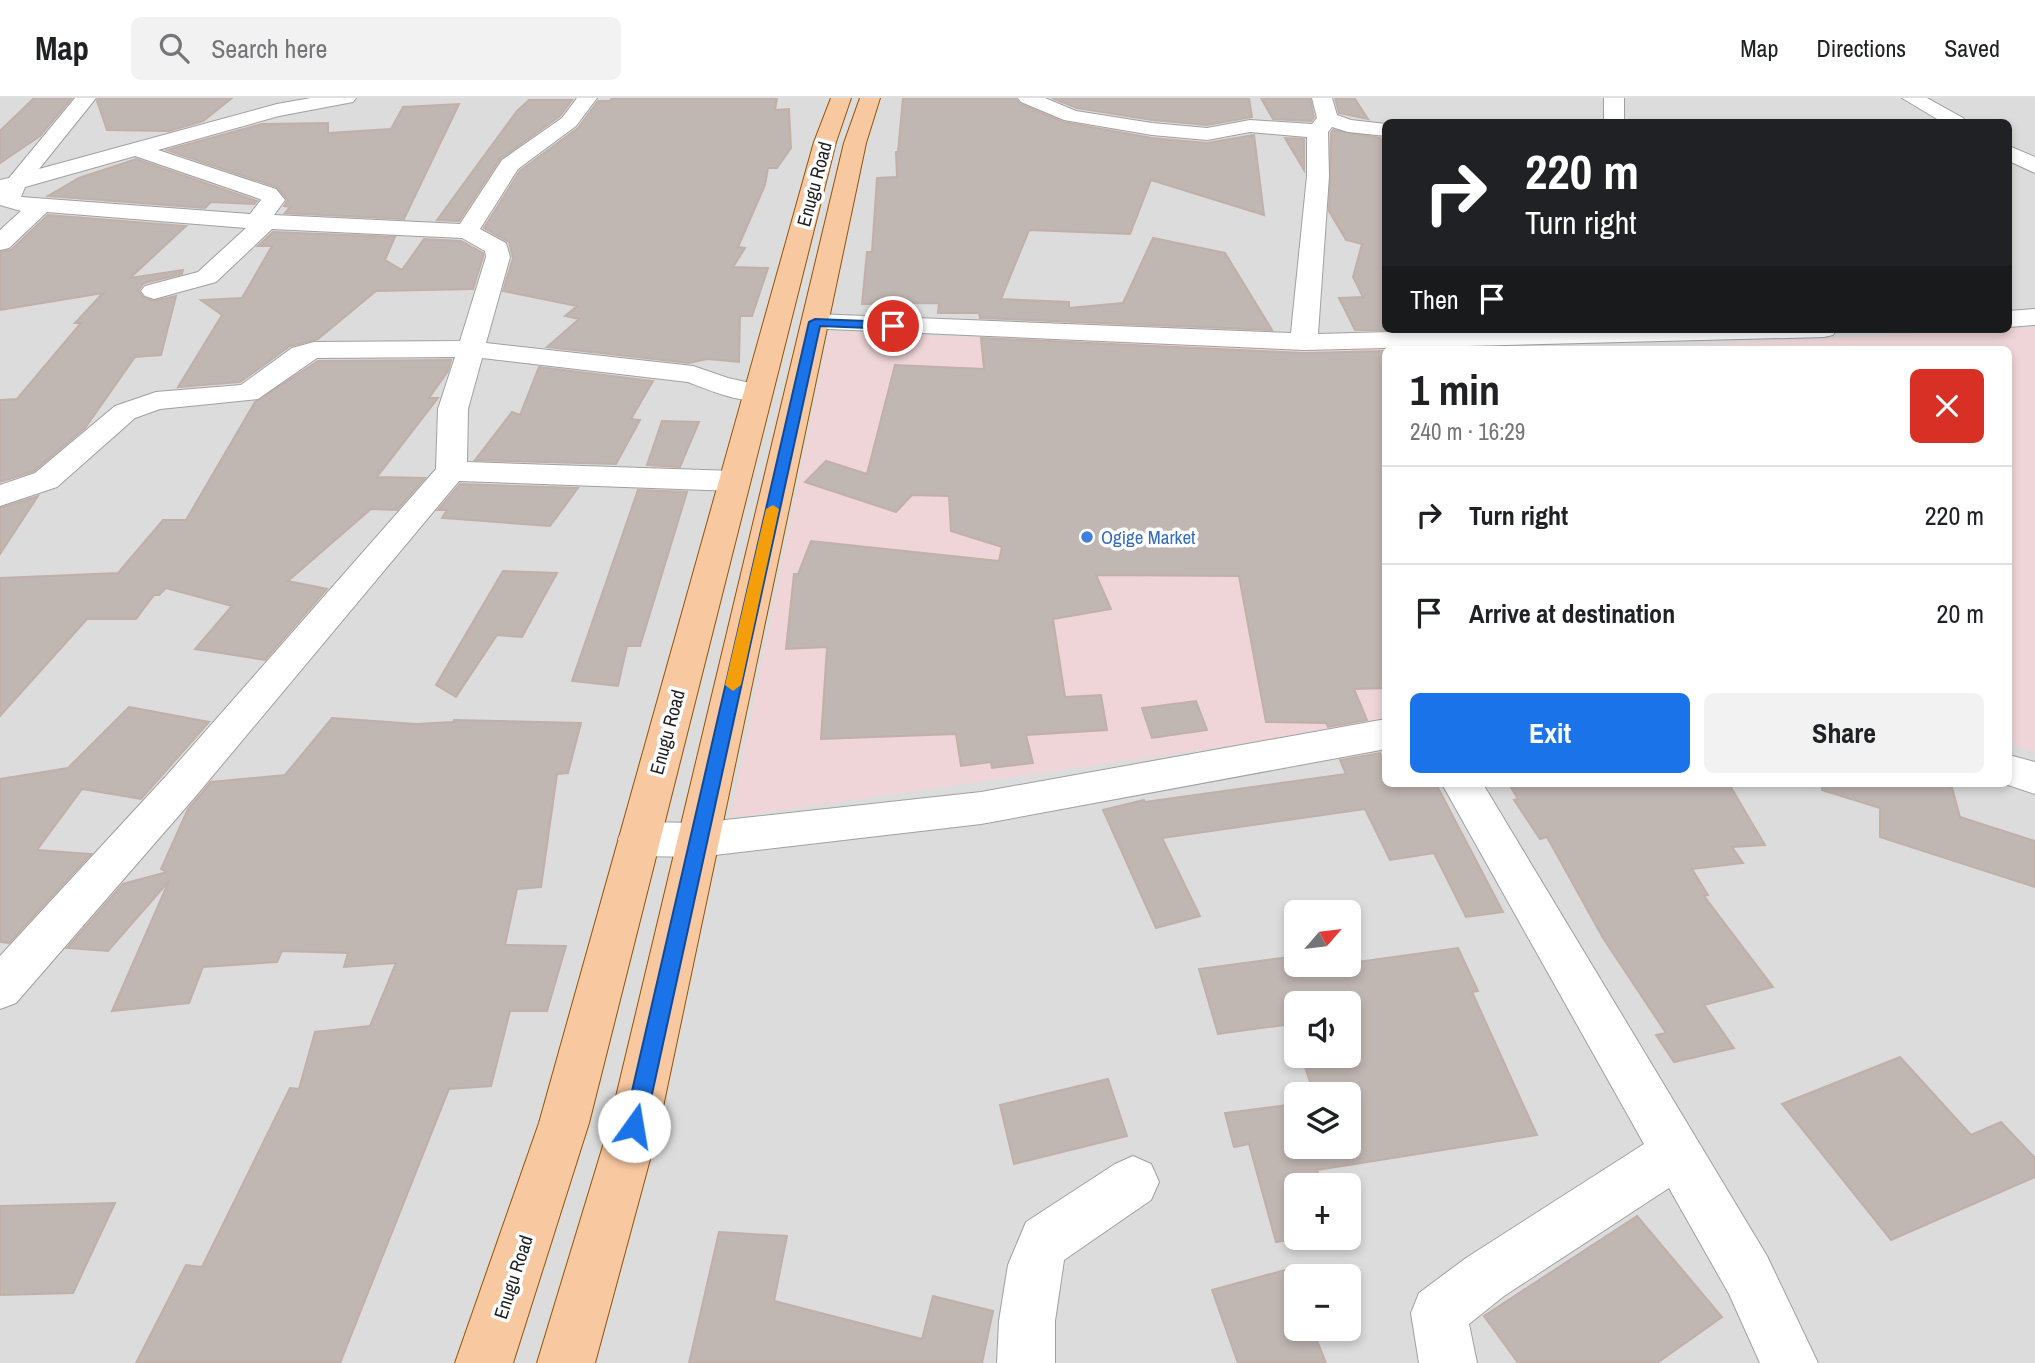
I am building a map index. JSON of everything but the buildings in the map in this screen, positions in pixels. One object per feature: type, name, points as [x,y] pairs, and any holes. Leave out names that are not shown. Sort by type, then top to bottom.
[{"type":"main road","name":"Enugu Road","points":[[484,1363],[564,1123],[825,142],[841,98]]},
{"type":"main road","points":[[566,1363],[634,1126],[855,143],[870,98]]},
{"type":"street","points":[[0,988],[181,786],[451,471],[453,409],[498,257],[497,248],[467,231],[266,222],[10,203],[8,185],[86,98]]},
{"type":"street","points":[[8,185],[277,110],[346,98]]},
{"type":"street","points":[[467,231],[510,165],[569,122],[587,98]]},
{"type":"street","points":[[1028,98],[1071,116],[1152,129],[1207,134],[1250,125],[1323,116],[1348,126],[1382,130]]},
{"type":"street","points":[[1614,98],[1614,119]]},
{"type":"street","points":[[1912,98],[1950,119]]},
{"type":"street","points":[[1304,342],[1323,116]]},
{"type":"street","points":[[134,149],[268,194],[274,200],[262,214],[266,222]]},
{"type":"street","points":[[2012,154],[2035,166]]},
{"type":"street","points":[[0,243],[41,205]]},
{"type":"street","points":[[153,291],[207,277],[266,222]]},
{"type":"street","points":[[815,322],[1304,342],[1658,333]]},
{"type":"street","points":[[0,496],[46,480],[135,406],[156,401],[248,393],[302,354],[314,350],[471,349],[693,374],[720,385],[758,393]]},
{"type":"street","points":[[451,471],[734,481]]},
{"type":"street","points":[[639,839],[698,840],[981,808],[1382,735]]},
{"type":"street","points":[[2012,771],[2035,778]]},
{"type":"street","points":[[1464,787],[1748,1275],[1789,1363]]},
{"type":"street","points":[[1448,1363],[1439,1314],[1485,1277],[1677,1153]]},
{"type":"street","points":[[1026,1363],[1027,1321],[1035,1265],[1045,1241],[1133,1182]]},
{"type":"shaded area","points":[[0,98],[2035,98],[2035,1363],[0,1363]]},
{"type":"shaded area","points":[[2035,327],[2035,752],[2012,745],[2012,346],[1681,346],[1923,333],[2012,333],[2012,328]]},
{"type":"shaded area","name":"Ogige Market","points":[[829,332],[1382,348],[1382,724],[730,818]]},
{"type":"slow traffic","points":[[733,685],[773,509]]},
{"type":"place","name":"Ogige Market","points":[[1087,537]]},
{"type":"route","points":[[634,1126],[815,322],[893,326]]}]
